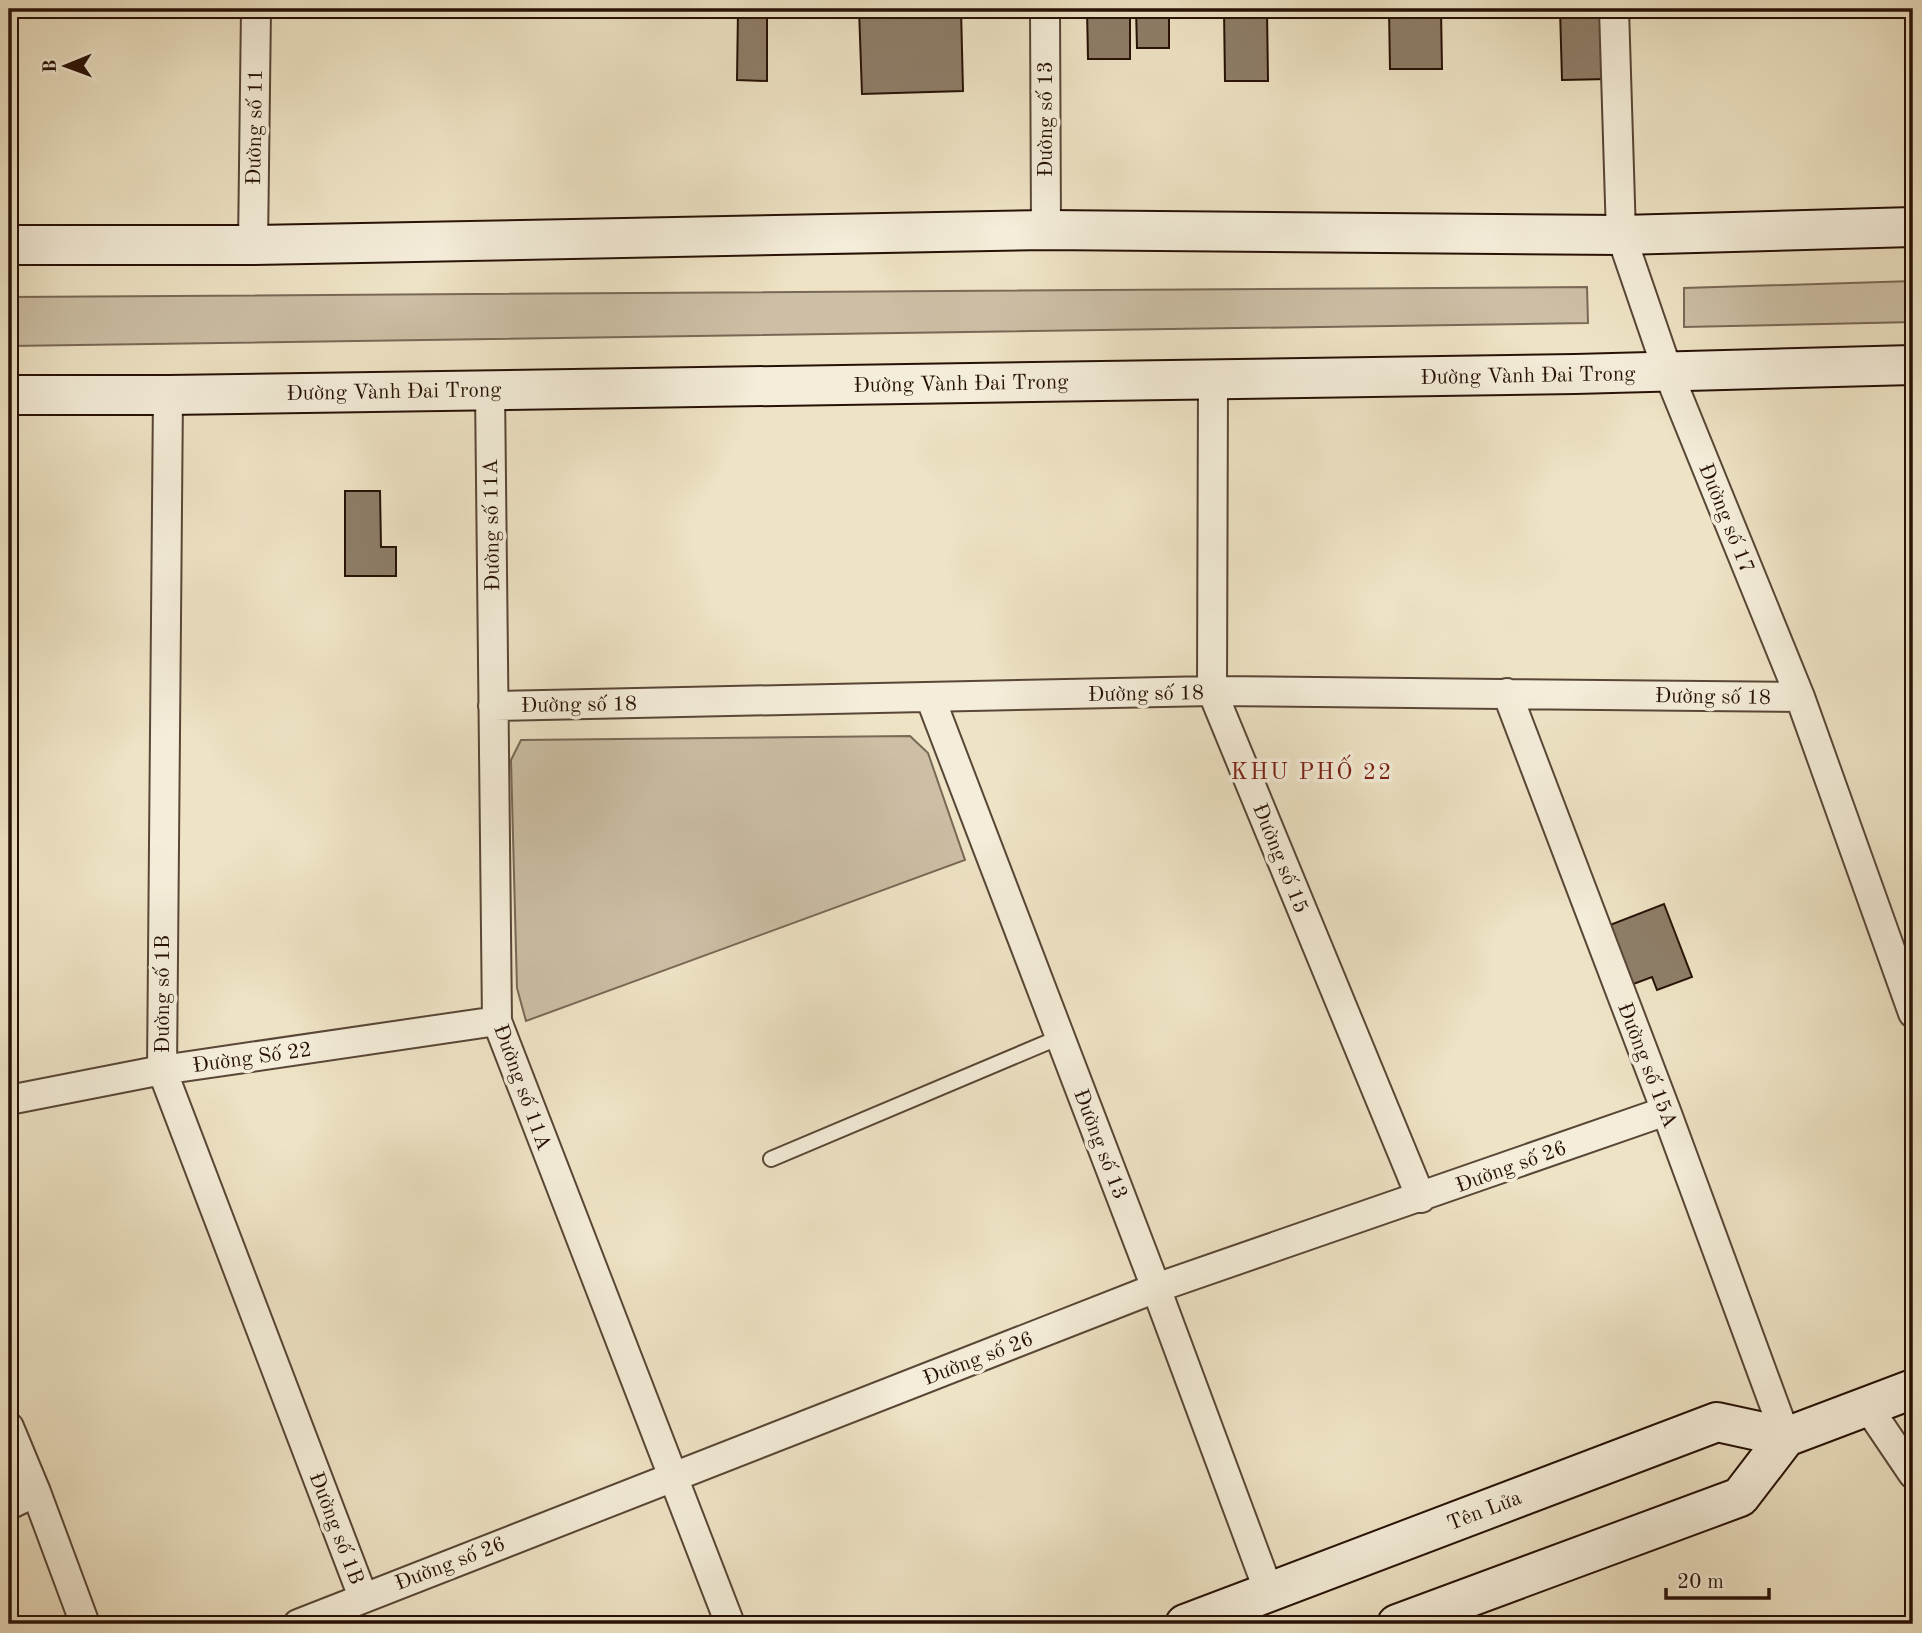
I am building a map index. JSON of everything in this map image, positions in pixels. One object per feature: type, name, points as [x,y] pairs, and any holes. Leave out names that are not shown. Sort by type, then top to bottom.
[{"type":"street","name":"Đường số 11","points":[[253,245],[256,9]]},
{"type":"street","name":"Đường số 13","points":[[1045,9],[1045,230]]},
{"type":"street","name":"Đường số 17","points":[[1614,9],[1621,235],[1668,372],[1800,697],[1913,1013]]},
{"type":"street","points":[[9,245],[253,245],[1045,230],[1621,235],[1913,227]]},
{"type":"street","name":"Đường Vành Đai Trong","points":[[9,396],[1668,372],[1913,365]]},
{"type":"street","name":"Đường số 15","points":[[1213,379],[1212,691],[1421,1198]]},
{"type":"street","name":"Đường số 11A","points":[[490,390],[497,1021],[730,1624]]},
{"type":"street","name":"Đường số 1B","points":[[167,395],[162,1070],[363,1597]]},
{"type":"street","name":"Đường số 18","points":[[493,706],[1212,691],[1800,697]]},
{"type":"street","name":"Đường số 15A","points":[[1507,693],[1666,1111],[1786,1437]]},
{"type":"street","name":"Đường số 13","points":[[930,697],[1269,1592]]},
{"type":"street","name":"Đường Số 22","points":[[9,1100],[162,1070],[497,1021]]},
{"type":"street","name":"Đường số 26","points":[[298,1624],[1156,1288],[1666,1111]]},
{"type":"street","points":[[1396,1624],[1740,1497],[1786,1437],[1913,1390]]},
{"type":"street","points":[[1867,1406],[1913,1474]]},
{"type":"street","name":"Tên Lửa","points":[[1185,1624],[1717,1422],[1786,1437]]},
{"type":"street","points":[[9,1427],[85,1624]]},
{"type":"street","points":[[9,1505],[36,1492]]},
{"type":"lane","points":[[771,1159],[1060,1037]]},
{"type":"shaded area","points":[[1913,281],[1913,322],[1684,327],[1684,288]]},
{"type":"shaded area","points":[[1587,287],[1588,323],[9,346],[9,297]]},
{"type":"shaded area","points":[[910,736],[928,753],[965,860],[526,1021],[517,988],[511,760],[521,740]]},
{"type":"building","points":[[738,9],[767,9],[767,81],[737,80]]},
{"type":"building","points":[[859,9],[961,9],[963,91],[862,94]]},
{"type":"building","points":[[1087,9],[1130,9],[1130,59],[1088,59]]},
{"type":"building","points":[[1136,9],[1169,9],[1169,48],[1137,48]]},
{"type":"building","points":[[1224,9],[1267,9],[1268,81],[1225,81]]},
{"type":"building","points":[[1389,9],[1441,9],[1442,69],[1390,69]]},
{"type":"building","points":[[1560,9],[1608,9],[1609,79],[1562,80]]},
{"type":"building","points":[[345,491],[380,491],[381,547],[396,547],[396,576],[345,576]]},
{"type":"building","points":[[1664,904],[1692,977],[1657,990],[1652,977],[1620,989],[1597,930]]},
{"type":"district","name":"KHU PHỐ 22","points":[[1312,771]]}]
